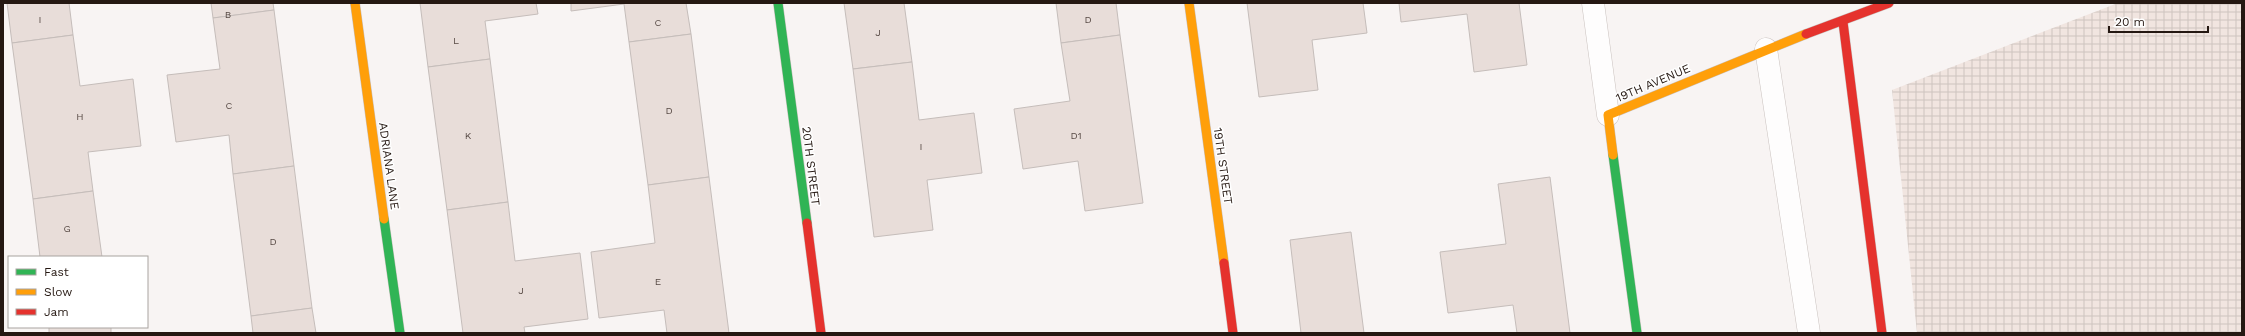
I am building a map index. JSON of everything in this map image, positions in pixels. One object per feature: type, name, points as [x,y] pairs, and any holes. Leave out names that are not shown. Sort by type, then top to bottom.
[{"type":"street","name":"ADRIANA LANE","points":[[355,3],[400,333]]},
{"type":"street","name":"20TH STREET","points":[[778,3],[821,333]]},
{"type":"street","name":"19TH STREET","points":[[1189,3],[1233,333]]},
{"type":"street","points":[[1593,3],[1608,115]]},
{"type":"street","name":"19TH AVENUE","points":[[1637,333],[1608,115],[1766,48],[1843,22],[1889,3]]},
{"type":"street","points":[[1843,22],[1882,333]]},
{"type":"street","points":[[1766,48],[1810,333]]},
{"type":"shaded area","points":[[2118,3],[2242,3],[2242,333],[1917,333],[1892,90]]},
{"type":"building","points":[[7,3],[69,3],[73,35],[12,43]]},
{"type":"building","points":[[211,3],[273,3],[274,10],[213,18]]},
{"type":"building","points":[[420,3],[536,3],[538,14],[485,21],[490,59],[428,67]]},
{"type":"building","points":[[571,3],[686,3],[691,34],[629,42],[624,4],[571,11]]},
{"type":"building","points":[[844,3],[904,3],[912,62],[853,69]]},
{"type":"building","points":[[1056,3],[1116,3],[1120,35],[1061,43]]},
{"type":"building","points":[[1247,3],[1363,3],[1367,33],[1312,40],[1318,90],[1259,97]]},
{"type":"building","points":[[1399,3],[1519,3],[1527,65],[1474,72],[1467,14],[1401,22]]},
{"type":"building","points":[[274,10],[294,166],[233,174],[229,135],[176,142],[167,75],[220,69],[213,18]]},
{"type":"building","points":[[691,34],[709,177],[648,185],[629,42]]},
{"type":"building","points":[[73,35],[80,86],[133,79],[141,146],[88,152],[93,191],[33,199],[12,43]]},
{"type":"building","points":[[1120,35],[1143,203],[1085,211],[1078,161],[1023,169],[1014,109],[1070,101],[1061,43]]},
{"type":"building","points":[[490,59],[508,202],[447,210],[428,67]]},
{"type":"building","points":[[912,62],[919,120],[974,113],[982,173],[927,180],[933,230],[874,237],[853,69]]},
{"type":"building","points":[[294,166],[312,308],[251,316],[233,174]]},
{"type":"building","points":[[709,177],[729,333],[667,333],[664,310],[599,318],[591,252],[655,243],[648,185]]},
{"type":"building","points":[[1550,177],[1570,333],[1517,333],[1513,305],[1448,313],[1440,252],[1506,244],[1498,184]]},
{"type":"building","points":[[93,191],[102,256],[40,256],[33,199]]},
{"type":"building","points":[[508,202],[515,261],[580,253],[588,319],[524,327],[525,333],[463,333],[447,210]]},
{"type":"building","points":[[1351,232],[1364,333],[1301,333],[1290,240]]},
{"type":"building","points":[[312,308],[316,333],[253,333],[251,316]]},
{"type":"building","points":[[49,328],[111,328],[111,333],[49,333]]},
{"type":"traffic: fast","points":[[778,3],[807,223]]},
{"type":"traffic: fast","points":[[1613,155],[1637,333]]},
{"type":"traffic: fast","points":[[384,219],[400,333]]},
{"type":"traffic: slow","points":[[355,3],[384,219]]},
{"type":"traffic: slow","points":[[1189,3],[1224,263]]},
{"type":"traffic: slow","points":[[1613,155],[1608,115],[1806,34]]},
{"type":"traffic: jam","points":[[1806,34],[1889,3]]},
{"type":"traffic: jam","points":[[1843,22],[1882,333]]},
{"type":"traffic: jam","points":[[807,223],[821,333]]},
{"type":"traffic: jam","points":[[1224,263],[1233,333]]}]
